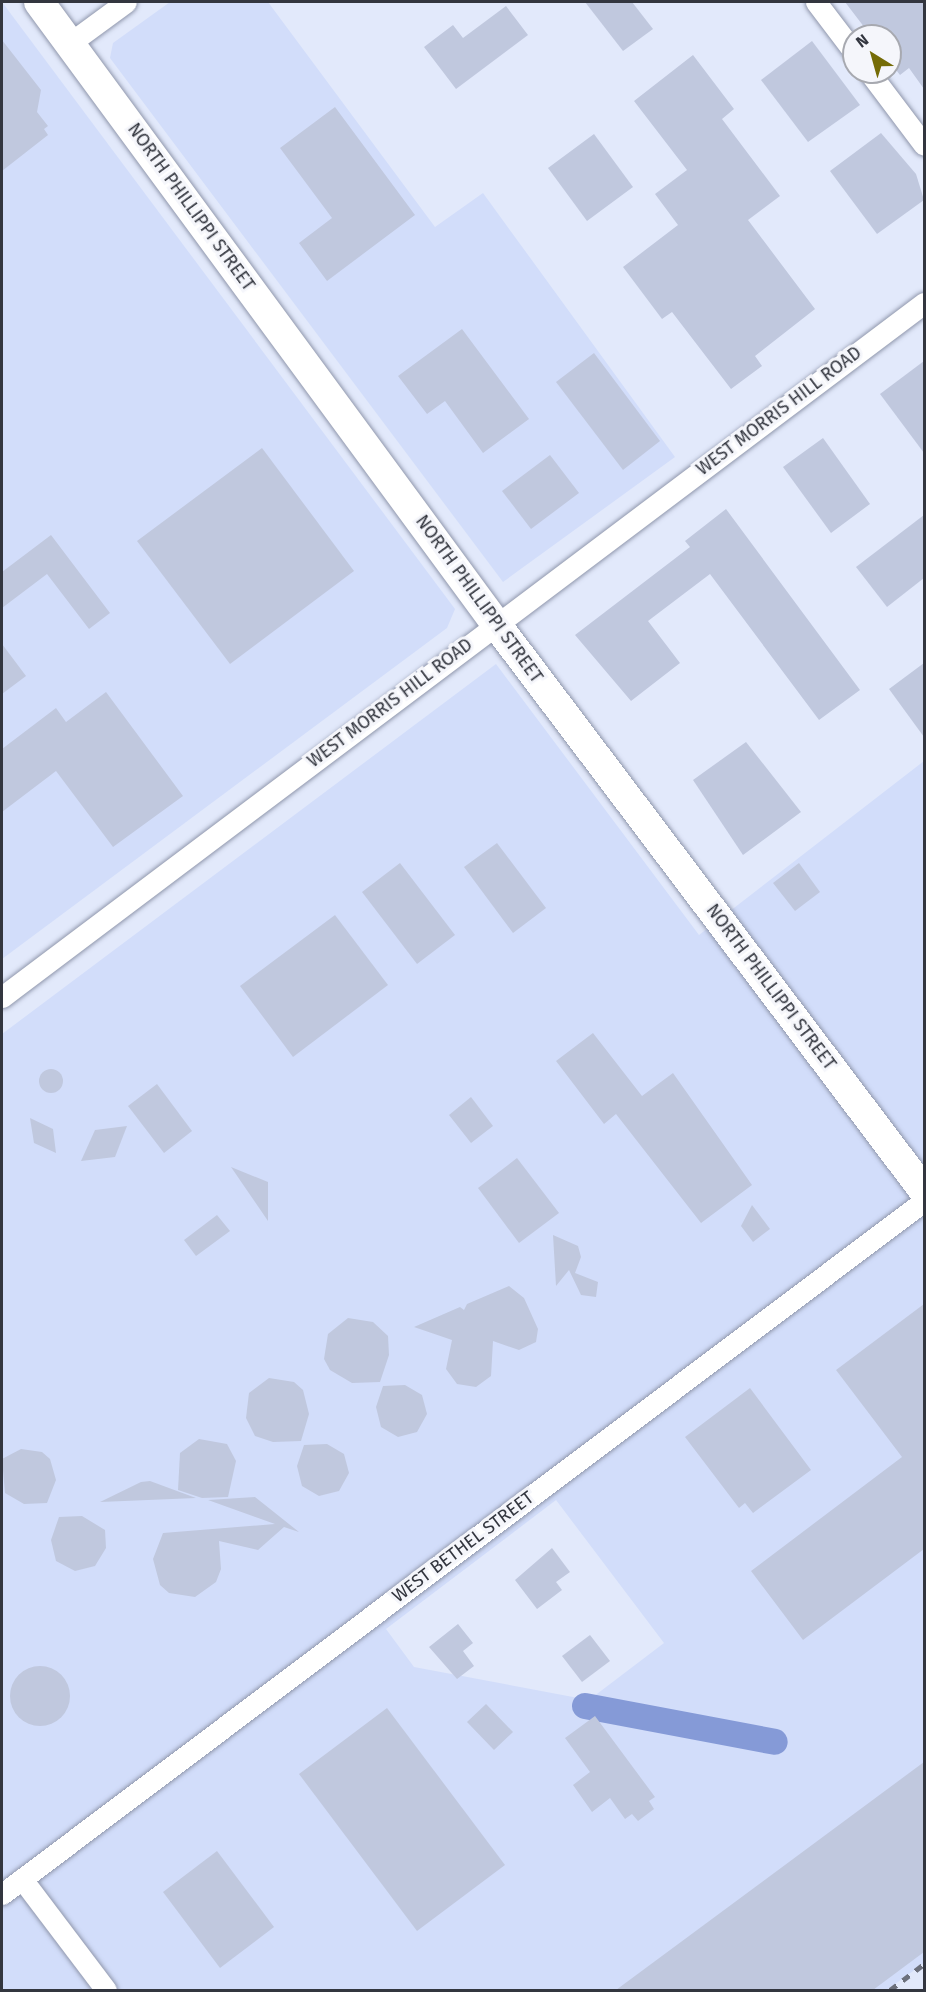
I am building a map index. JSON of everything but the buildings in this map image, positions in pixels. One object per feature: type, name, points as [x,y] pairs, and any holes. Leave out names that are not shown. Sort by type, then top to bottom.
[{"type":"street","name":"NORTH PHILLIPPI STREET","points":[[39,2],[496,624],[924,1191]]},
{"type":"street","points":[[70,44],[126,2]]},
{"type":"street","points":[[816,2],[842,36]]},
{"type":"street","points":[[878,84],[924,145]]},
{"type":"street","name":"WEST MORRIS HILL ROAD","points":[[2,997],[924,303]]},
{"type":"street","name":"WEST BETHEL STREET","points":[[2,1894],[924,1201]]},
{"type":"street","points":[[22,1878],[106,1990]]},
{"type":"shaded area","points":[[2,2],[455,609],[447,628],[2,959]]},
{"type":"shaded area","points":[[170,2],[268,2],[435,227],[483,193],[675,457],[503,582],[110,58],[113,43]]},
{"type":"shaded area","points":[[496,664],[699,935],[924,761],[924,1963],[887,1990],[2,1990],[2,1034]],"holes":[[[556,1500],[664,1643],[589,1700],[414,1667],[386,1629]]]},
{"type":"waterway","points":[[585,1706],[775,1742]]},
{"type":"railway","points":[[890,1990],[924,1964]]}]
